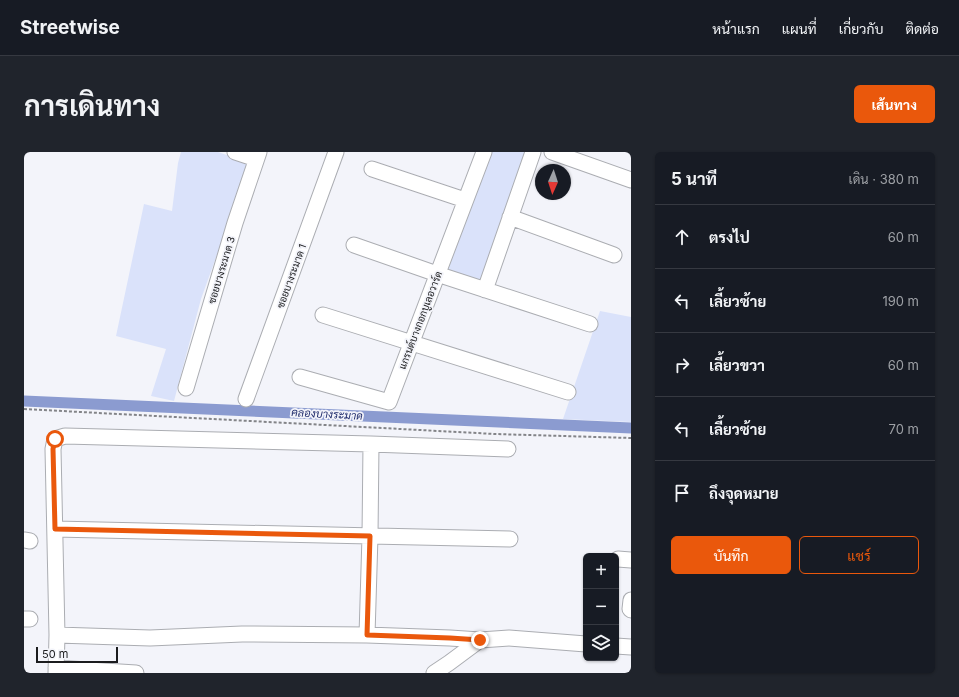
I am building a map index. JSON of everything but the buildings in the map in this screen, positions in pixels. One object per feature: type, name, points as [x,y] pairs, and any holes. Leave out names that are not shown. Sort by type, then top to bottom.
[{"type":"street","points":[[235,152],[258,155]]},
{"type":"street","name":"ซอยบางระมาด 1","points":[[246,399],[336,152]]},
{"type":"street","name":"แกรนด์บางกอกบูเลอวาร์ด","points":[[300,377],[389,402],[484,152]]},
{"type":"street","points":[[485,290],[532,152]]},
{"type":"street","points":[[552,152],[631,180]]},
{"type":"street","name":"ซอยบางระมาด 3","points":[[186,388],[235,223],[258,155]]},
{"type":"street","points":[[372,169],[465,200]]},
{"type":"street","points":[[510,217],[614,255]]},
{"type":"street","points":[[354,245],[590,324]]},
{"type":"street","points":[[323,315],[568,392]]},
{"type":"street","points":[[136,673],[56,670],[57,635],[53,449],[55,439],[65,436],[508,449]]},
{"type":"street","points":[[367,635],[371,444]]},
{"type":"street","points":[[55,529],[510,539]]},
{"type":"street","points":[[631,600],[631,610]]},
{"type":"street","points":[[57,635],[150,638],[242,634],[367,635],[480,640],[509,638],[583,644]]},
{"type":"street","points":[[434,673],[480,640]]},
{"type":"street","points":[[619,646],[631,647]]},
{"type":"path","points":[[24,409],[495,434],[631,438]]},
{"type":"shaded area","points":[[181,152],[218,152],[250,163],[201,299],[174,401],[151,396],[166,349],[116,336],[144,204],[172,211],[178,163]]},
{"type":"shaded area","points":[[482,152],[526,152],[483,281],[444,269]]},
{"type":"shaded area","points":[[600,311],[631,317],[631,422],[563,419]]},
{"type":"waterway","name":"คลองบางระมาด","points":[[24,401],[631,428]]},
{"type":"route","points":[[55,439],[53,449],[55,529],[370,536],[367,635],[480,640]]}]
